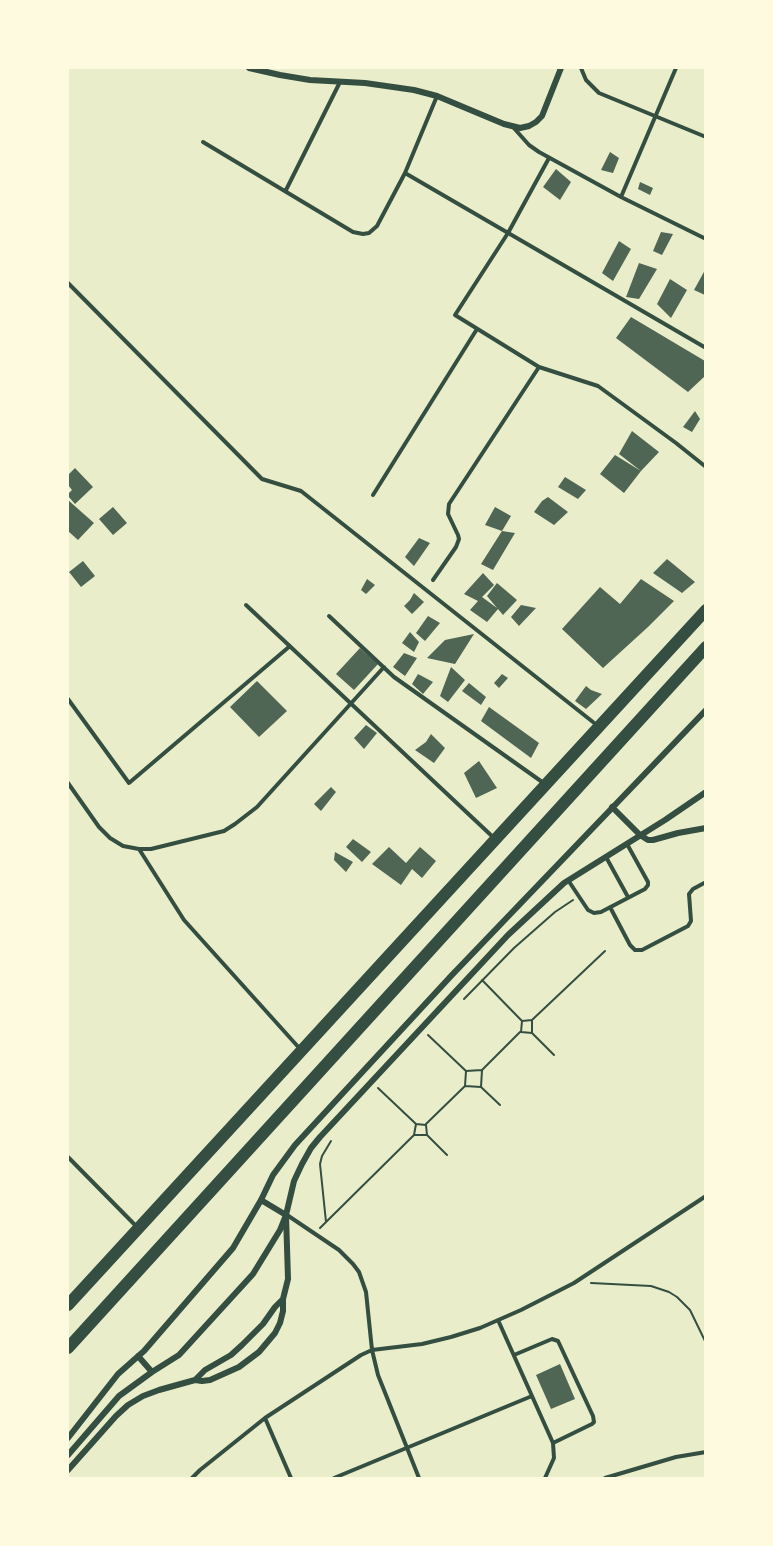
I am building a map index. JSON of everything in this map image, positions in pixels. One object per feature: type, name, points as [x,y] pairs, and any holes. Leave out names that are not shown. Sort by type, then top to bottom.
[{"type":"main road","points":[[68,1305],[705,610]]},
{"type":"main road","points":[[68,1348],[705,647]]},
{"type":"street","points":[[249,68],[310,80],[340,81],[414,90],[437,96],[512,127],[520,128],[529,126],[542,116],[561,68]]},
{"type":"street","points":[[68,1438],[118,1374],[138,1356],[233,1248],[273,1175],[295,1145],[451,975],[705,710]]},
{"type":"street","points":[[68,1455],[119,1396],[186,1348],[253,1274],[280,1230],[298,1172],[320,1137],[508,935],[551,893],[568,880],[665,820],[705,792]]},
{"type":"street","points":[[612,807],[648,840],[705,828]]},
{"type":"street","points":[[261,1200],[286,1215]]},
{"type":"street","points":[[68,1470],[116,1416],[129,1405],[151,1393],[195,1380],[216,1378],[239,1367],[259,1352],[275,1333],[283,1311],[289,1269],[286,1215]]},
{"type":"street","points":[[195,1380],[205,1370],[242,1346],[264,1324],[283,1299]]},
{"type":"street","points":[[138,1356],[152,1372]]},
{"type":"lane","points":[[581,68],[586,80],[599,93],[705,137]]},
{"type":"lane","points":[[621,197],[676,68]]},
{"type":"lane","points":[[286,190],[340,81]]},
{"type":"lane","points":[[203,142],[353,232],[369,233],[377,226],[405,173],[437,96]]},
{"type":"lane","points":[[512,127],[529,145],[549,158],[705,239]]},
{"type":"lane","points":[[549,158],[508,233],[455,315],[539,367],[598,386],[705,467]]},
{"type":"lane","points":[[405,173],[705,348]]},
{"type":"lane","points":[[68,283],[262,479],[301,491],[599,727]]},
{"type":"lane","points":[[373,495],[477,329]]},
{"type":"lane","points":[[433,580],[459,539],[448,514],[449,504],[539,367]]},
{"type":"lane","points":[[246,605],[494,839]]},
{"type":"lane","points":[[329,616],[394,677],[546,784]]},
{"type":"lane","points":[[68,699],[129,783],[290,646]]},
{"type":"lane","points":[[68,783],[99,827],[123,846],[151,849],[211,835],[235,825],[257,807],[384,667]]},
{"type":"lane","points":[[568,880],[588,910],[594,913],[601,912],[645,889],[648,882],[627,843]]},
{"type":"lane","points":[[139,849],[184,920],[302,1050]]},
{"type":"lane","points":[[605,856],[628,897]]},
{"type":"lane","points":[[610,907],[630,945],[635,950],[642,950],[688,926],[691,921],[689,894],[705,882]]},
{"type":"lane","points":[[68,1158],[139,1228]]},
{"type":"lane","points":[[192,1479],[265,1418],[361,1355],[372,1350],[436,1341],[472,1330],[521,1310],[574,1283],[705,1196]]},
{"type":"lane","points":[[286,1215],[346,1256],[358,1272],[366,1292],[372,1350],[382,1388],[419,1479]]},
{"type":"lane","points":[[498,1320],[552,1443],[554,1458],[545,1479]]},
{"type":"lane","points":[[514,1355],[552,1339],[558,1341],[593,1416],[592,1425],[552,1443]]},
{"type":"lane","points":[[334,1479],[532,1396]]},
{"type":"lane","points":[[265,1418],[291,1479]]},
{"type":"lane","points":[[605,1479],[676,1456],[705,1452]]},
{"type":"path","points":[[459,1003],[514,948],[555,912],[579,897]]},
{"type":"path","points":[[522,1021],[532,1020],[605,951]]},
{"type":"path","points":[[428,1035],[466,1071],[482,1070],[521,1032],[522,1021],[482,980]]},
{"type":"path","points":[[532,1020],[532,1033]]},
{"type":"path","points":[[521,1032],[532,1033],[554,1055]]},
{"type":"path","points":[[481,1086],[482,1070]]},
{"type":"path","points":[[426,1125],[465,1086],[466,1071]]},
{"type":"path","points":[[465,1086],[481,1086],[500,1106]]},
{"type":"path","points":[[378,1088],[416,1124],[426,1125]]},
{"type":"path","points":[[314,1233],[414,1135],[416,1124]]},
{"type":"path","points":[[426,1125],[427,1135],[447,1155]]},
{"type":"path","points":[[414,1135],[427,1135]]},
{"type":"path","points":[[326,1222],[320,1164],[331,1141]]},
{"type":"path","points":[[574,1283],[651,1286],[669,1292],[690,1310],[705,1343]]},
{"type":"building","points":[[610,152],[619,158],[613,173],[601,170]]},
{"type":"building","points":[[556,169],[571,182],[560,200],[543,187]]},
{"type":"building","points":[[640,182],[653,188],[650,195],[638,189]]},
{"type":"building","points":[[661,232],[673,234],[662,255],[653,251]]},
{"type":"building","points":[[619,241],[631,249],[613,281],[602,273]]},
{"type":"building","points":[[639,263],[657,269],[639,299],[626,297]]},
{"type":"building","points":[[705,270],[705,295],[694,290]]},
{"type":"building","points":[[670,279],[687,290],[671,318],[657,304]]},
{"type":"building","points":[[631,317],[705,361],[705,376],[688,392],[616,338]]},
{"type":"building","points":[[695,411],[700,419],[692,432],[683,427]]},
{"type":"building","points":[[632,431],[659,452],[641,471],[619,454]]},
{"type":"building","points":[[615,455],[641,471],[624,493],[600,474]]},
{"type":"building","points":[[75,468],[93,487],[75,504],[68,496],[72,490],[68,485],[68,475]]},
{"type":"building","points":[[565,477],[586,490],[578,499],[558,487]]},
{"type":"building","points":[[548,497],[568,512],[554,525],[534,512]]},
{"type":"building","points":[[68,500],[94,523],[78,540],[68,531]]},
{"type":"building","points":[[113,507],[127,523],[113,535],[99,519]]},
{"type":"building","points":[[495,507],[511,516],[502,531],[485,525]]},
{"type":"building","points":[[502,531],[515,533],[493,570],[481,564]]},
{"type":"building","points":[[419,538],[430,543],[414,566],[405,557]]},
{"type":"building","points":[[667,559],[695,582],[682,593],[653,573]]},
{"type":"building","points":[[83,561],[95,576],[81,587],[69,572]]},
{"type":"building","points":[[483,573],[494,585],[482,597],[497,608],[487,596],[497,583],[517,600],[503,615],[498,609],[487,622],[470,610],[478,601],[464,594]]},
{"type":"building","points":[[367,579],[375,585],[366,594],[361,590]]},
{"type":"building","points":[[641,579],[674,601],[603,668],[562,629],[600,587],[620,604]]},
{"type":"building","points":[[414,593],[424,602],[412,614],[404,606]]},
{"type":"building","points":[[521,605],[536,608],[519,626],[511,617]]},
{"type":"building","points":[[428,616],[440,623],[425,641],[416,633]]},
{"type":"building","points":[[410,632],[419,642],[414,652],[402,643]]},
{"type":"building","points":[[474,634],[455,664],[427,658],[445,640]]},
{"type":"building","points":[[360,648],[378,664],[354,690],[336,674]]},
{"type":"building","points":[[404,653],[417,658],[405,676],[393,667]]},
{"type":"building","points":[[451,667],[465,680],[448,702],[440,696]]},
{"type":"building","points":[[418,674],[433,682],[423,694],[412,684]]},
{"type":"building","points":[[502,674],[508,678],[499,688],[494,683]]},
{"type":"building","points":[[257,681],[287,711],[259,737],[230,707]]},
{"type":"building","points":[[469,683],[486,697],[481,705],[462,691]]},
{"type":"building","points":[[586,686],[602,694],[586,709],[575,701]]},
{"type":"building","points":[[489,707],[539,743],[531,758],[481,721]]},
{"type":"building","points":[[366,725],[377,733],[364,749],[354,738]]},
{"type":"building","points":[[431,734],[445,748],[434,763],[415,750],[426,742]]},
{"type":"building","points":[[479,761],[497,788],[476,798],[464,773]]},
{"type":"building","points":[[331,787],[336,792],[321,811],[314,804]]},
{"type":"building","points":[[353,839],[371,852],[362,862],[346,847]]},
{"type":"building","points":[[389,847],[406,863],[420,847],[436,861],[422,878],[412,869],[401,885],[372,864]]},
{"type":"building","points":[[335,852],[353,862],[346,872],[334,860]]},
{"type":"building","points":[[560,1364],[575,1399],[551,1409],[536,1375]]}]
